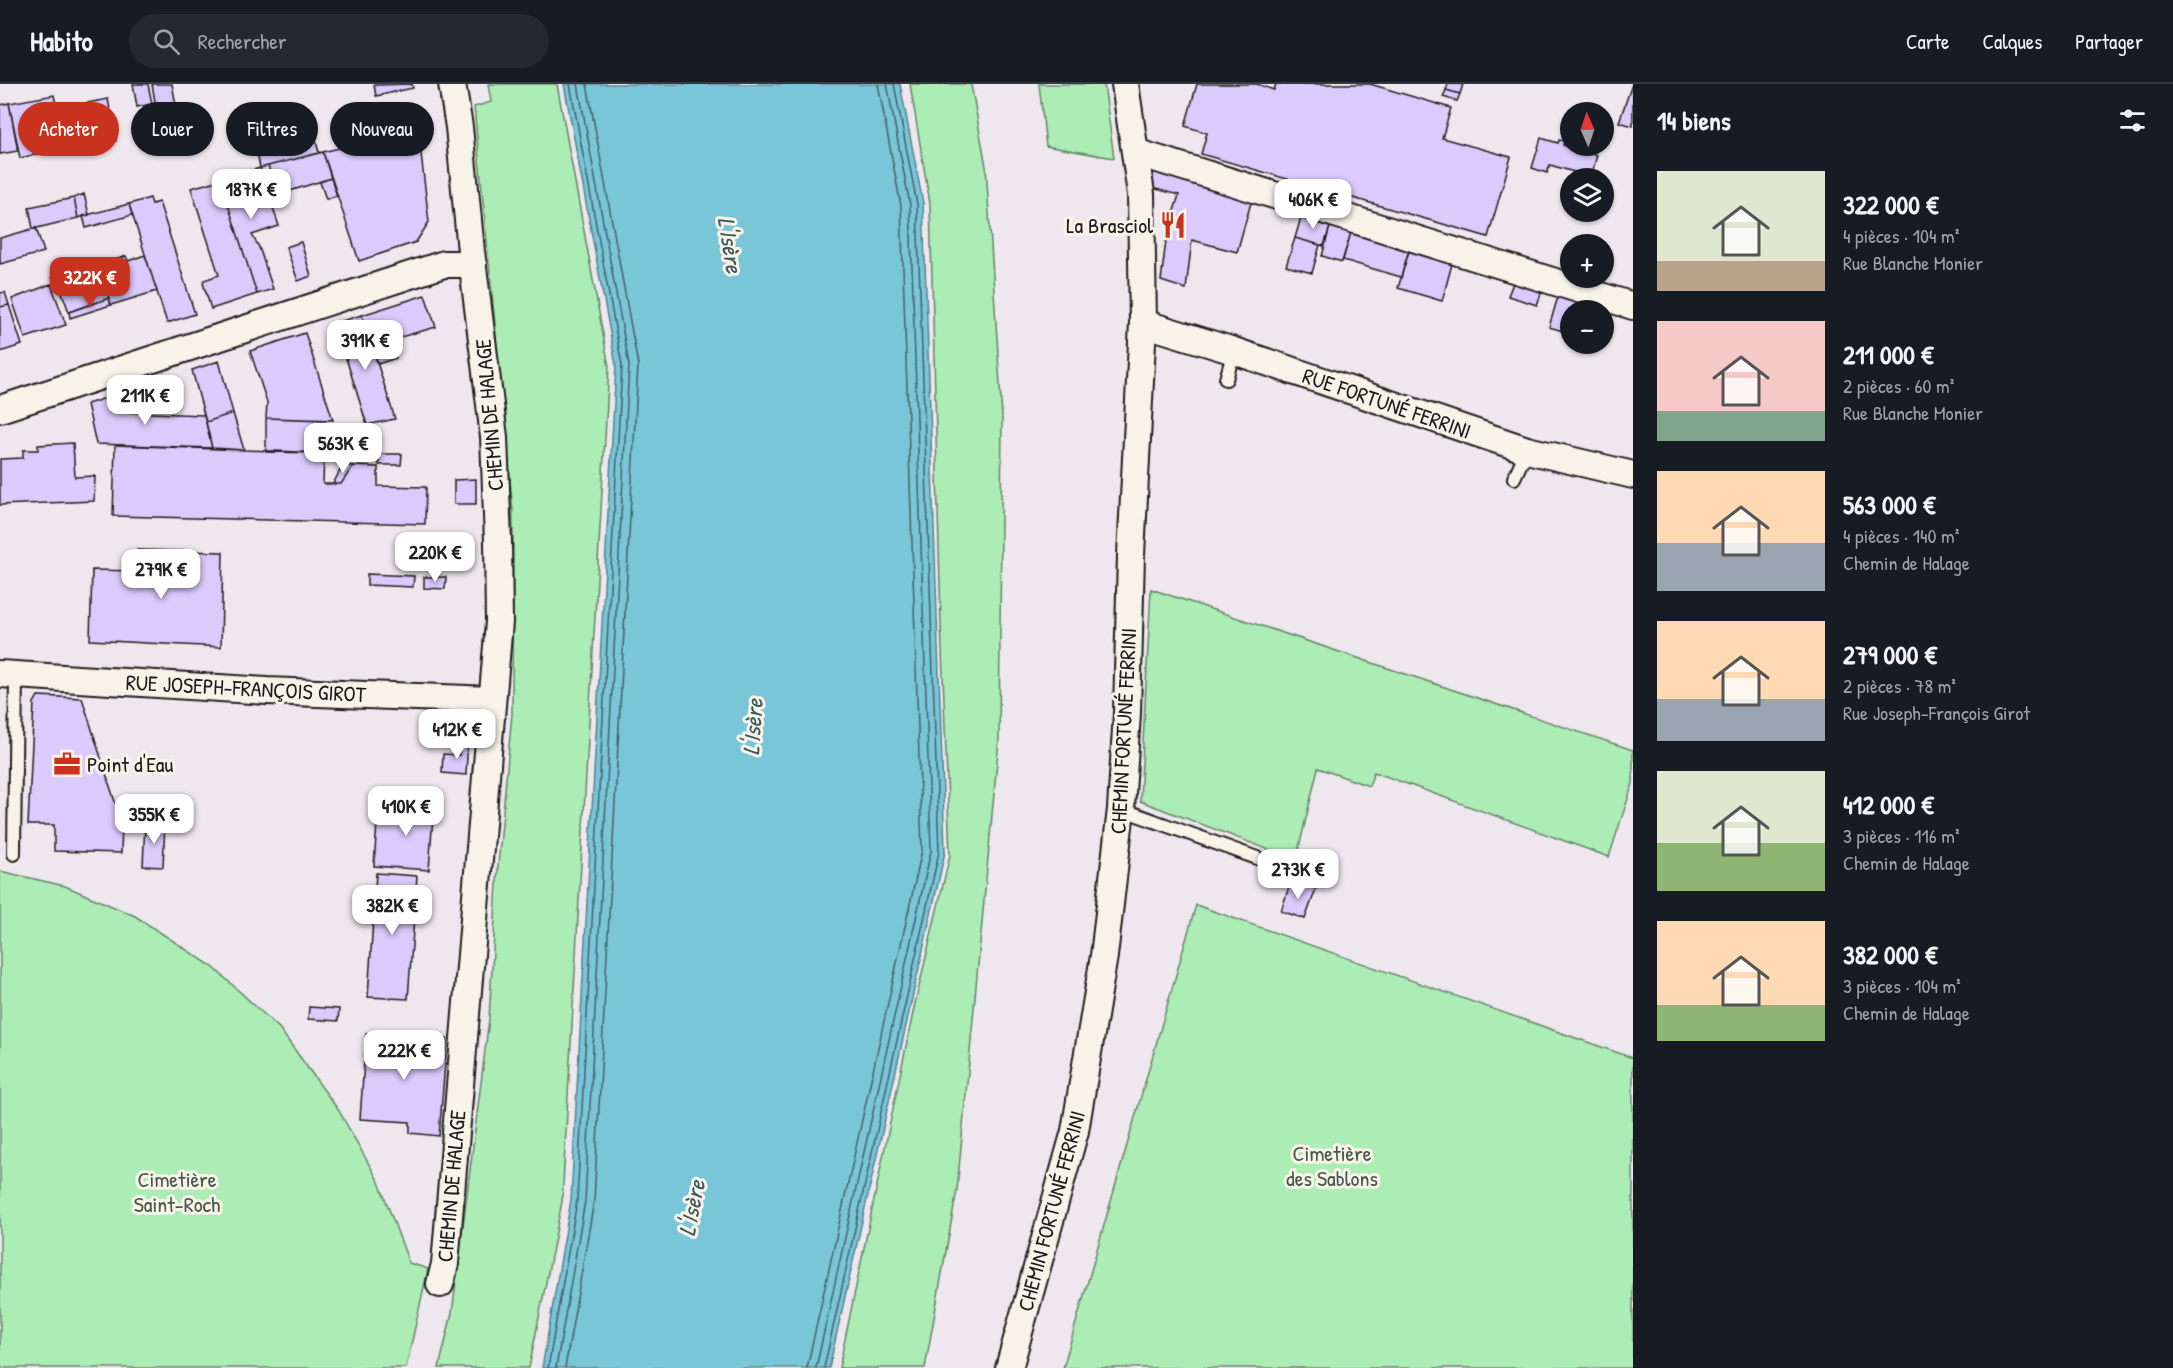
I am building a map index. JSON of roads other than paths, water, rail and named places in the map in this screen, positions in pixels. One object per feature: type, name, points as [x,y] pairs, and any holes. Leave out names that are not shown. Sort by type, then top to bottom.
[{"type":"street","name":"CHEMIN DE HALAGE","points":[[440,1284],[446,1264],[499,622],[494,437],[453,84]]},
{"type":"street","name":"CHEMIN FORTUNÉ FERRINI","points":[[1009,1368],[1075,1131],[1104,956],[1120,809],[1127,713],[1131,555],[1143,323],[1140,194],[1125,84]]},
{"type":"street","points":[[1135,152],[1633,306]]},
{"type":"street","points":[[0,409],[444,264],[473,264]]},
{"type":"street","name":"RUE FORTUNÉ FERRINI","points":[[1143,323],[1234,351],[1527,450],[1633,475]]},
{"type":"street","name":"RUE JOSEPH-FRANÇOIS GIROT","points":[[8,674],[267,691],[492,700]]},
{"type":"lane","points":[[1226,380],[1234,351]]},
{"type":"lane","points":[[1514,478],[1527,450]]},
{"type":"lane","points":[[8,674],[14,854]]},
{"type":"lane","points":[[1120,809],[1293,871]]},
{"type":"water","name":"L'Isère","points":[[564,84],[900,84],[923,203],[945,852],[829,1368],[542,1368],[571,1200],[616,365]]},
{"type":"place","name":"La Brasciol","points":[[1173,225]]},
{"type":"place","name":"Point d'Eau","points":[[67,764]]},
{"type":"park label","name":"Cimetière des Sablons","points":[[1332,1166]]},
{"type":"park label","name":"Cimetière Saint-Roch","points":[[177,1192]]}]
